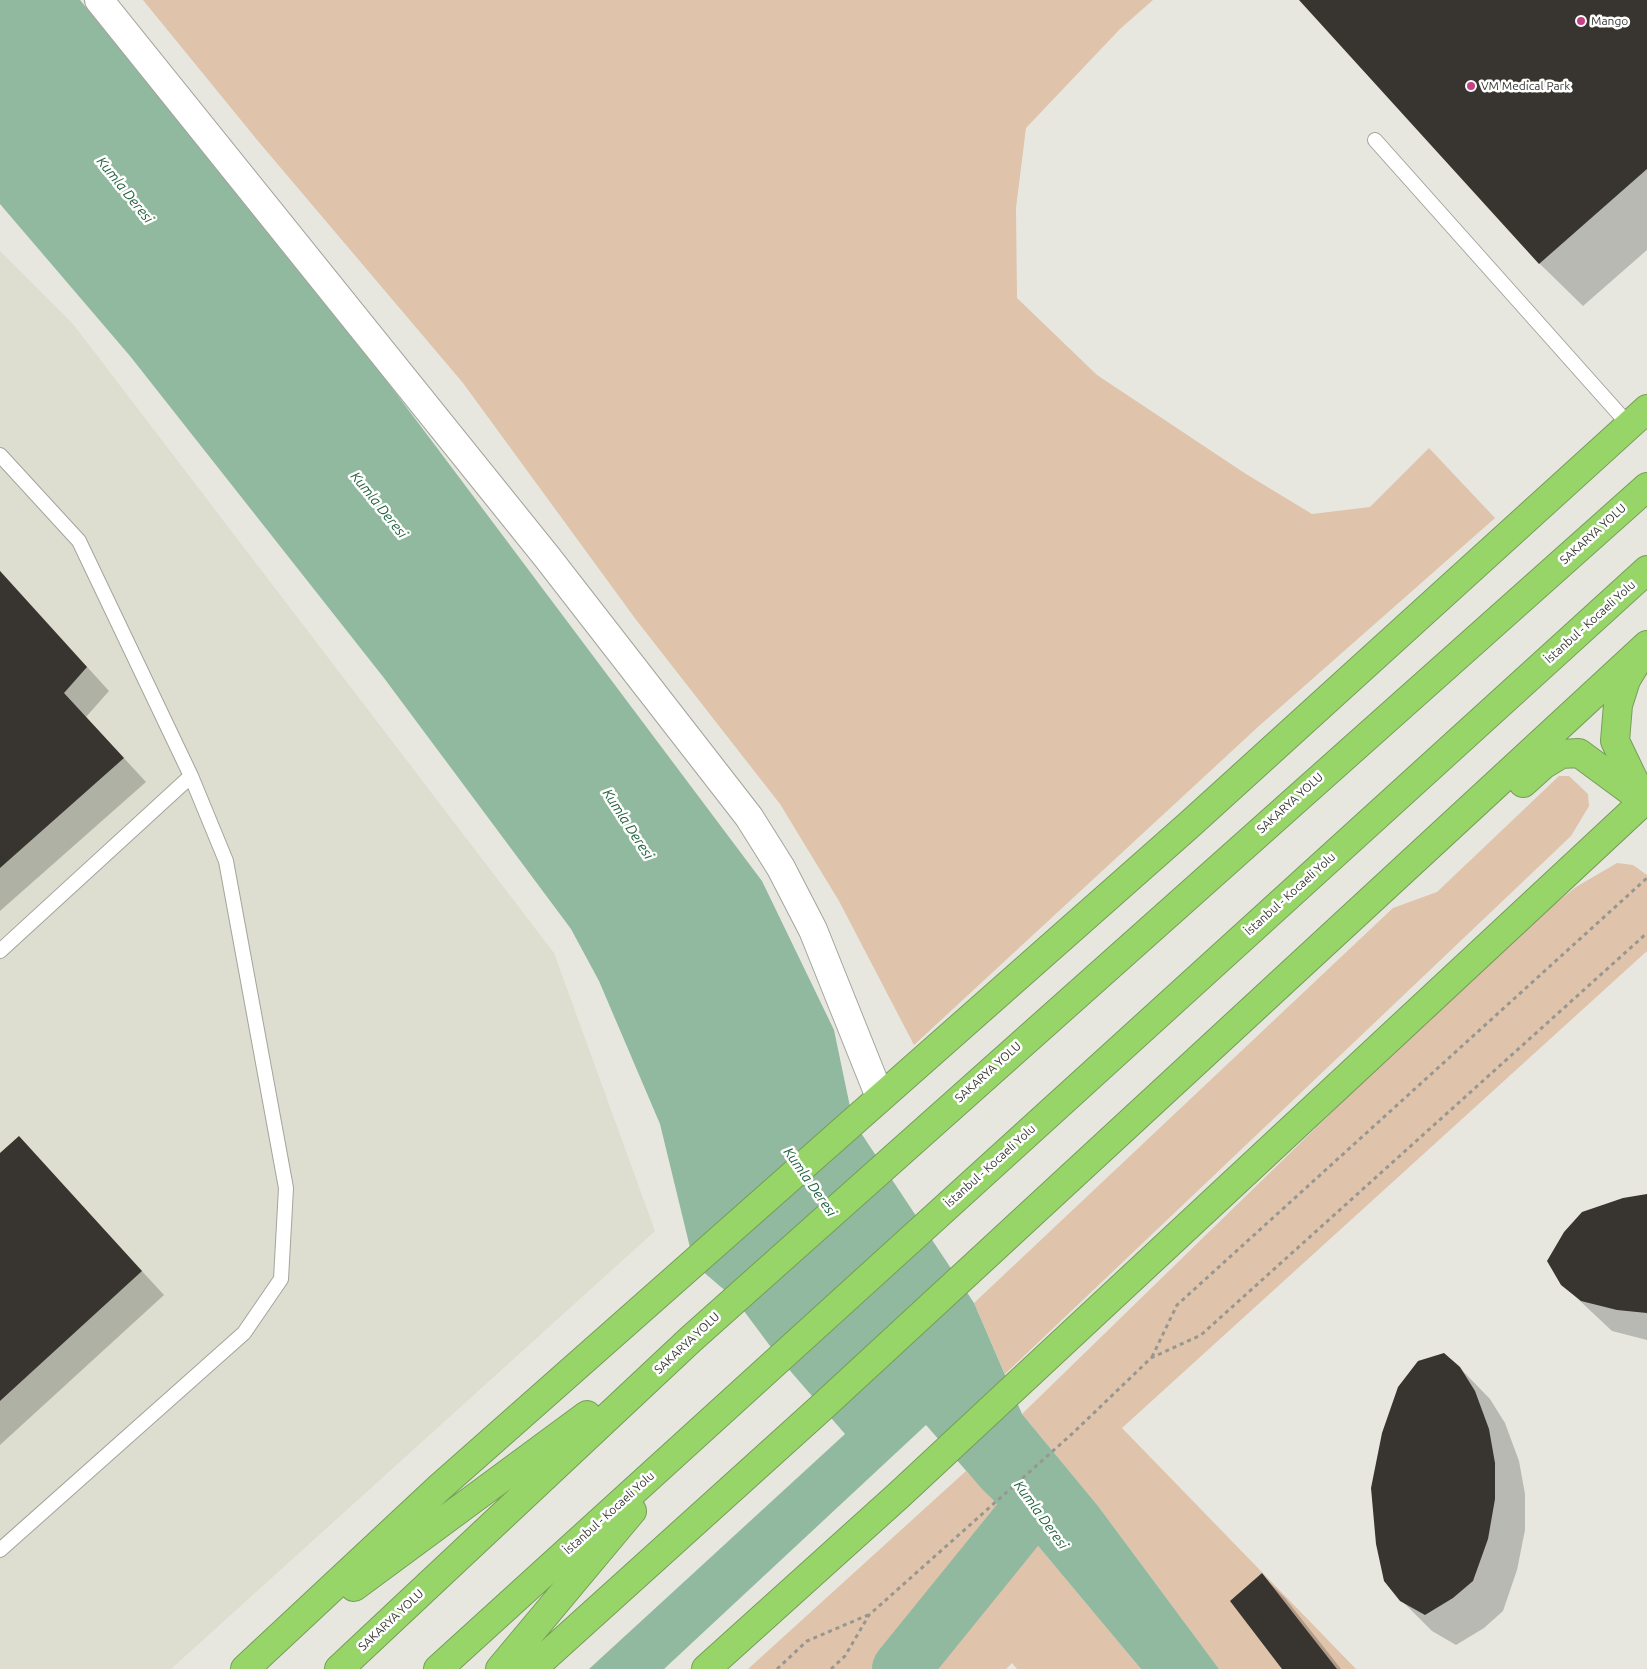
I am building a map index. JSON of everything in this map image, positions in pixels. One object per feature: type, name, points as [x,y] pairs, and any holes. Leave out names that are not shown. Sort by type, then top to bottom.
[{"type":"highway","points":[[249,1666],[440,1487],[1189,825],[1638,417]]},
{"type":"highway","name":"SAKARYA YOLU","points":[[338,1669],[691,1338],[886,1162],[1647,487]]},
{"type":"highway","name":"İstanbul - Kocaeli Yolu","points":[[438,1669],[1647,570]]},
{"type":"highway","points":[[1644,801],[1615,741],[1618,705],[1626,680],[1647,646]]},
{"type":"highway","points":[[532,1669],[822,1407],[1388,887],[1647,646]]},
{"type":"highway","points":[[1388,887],[1430,866],[1458,846],[1543,764],[1561,754],[1579,754],[1644,801]]},
{"type":"highway","points":[[706,1669],[899,1495],[1644,801]]},
{"type":"highway","points":[[249,1666],[691,1338]]},
{"type":"highway","points":[[500,1669],[701,1430]]},
{"type":"street","points":[[99,0],[547,557],[749,817],[781,868],[813,930],[880,1098]]},
{"type":"lane","points":[[1374,140],[1638,417]]},
{"type":"lane","points":[[0,455],[79,541],[191,776],[226,861],[286,1188],[281,1279],[244,1333],[0,1550]]},
{"type":"lane","points":[[0,950],[191,776]]},
{"type":"path","points":[[1151,1358],[1177,1305],[1647,878]]},
{"type":"path","points":[[831,1669],[845,1656],[869,1615],[1073,1433],[1151,1358],[1201,1335],[1647,933]]},
{"type":"path","points":[[777,1669],[807,1641],[869,1615]]},
{"type":"shaded area","points":[[143,0],[1153,0],[1120,29],[1026,128],[1016,208],[1017,298],[1097,375],[1246,474],[1312,514],[1370,507],[1429,448],[1495,518],[1259,726],[914,1045],[839,901],[780,804],[637,621],[463,383],[258,141]]},
{"type":"shaded area","points":[[0,251],[73,324],[554,953],[655,1231],[171,1669],[0,1669]]},
{"type":"shaded area","points":[[1559,776],[1569,776],[1588,794],[1589,806],[1571,836],[1005,1374],[974,1303],[1393,908],[1437,892]]},
{"type":"shaded area","points":[[1617,863],[1633,865],[1647,875],[1647,951],[1122,1428],[1356,1669],[1219,1669],[1098,1506],[1022,1414],[1364,1081],[1546,911],[1576,887]]},
{"type":"shaded area","points":[[966,1471],[1029,1535],[1141,1669],[1017,1669],[1012,1663],[1006,1669],[748,1669]]},
{"type":"water","name":"Kumla Deresi","points":[[0,0],[80,0],[320,292],[762,881],[834,1030],[853,1121],[974,1303],[1022,1414],[1098,1506],[1219,1669],[1141,1669],[1029,1535],[983,1490],[926,1425],[664,1669],[589,1669],[845,1434],[779,1358],[735,1299],[694,1264],[660,1124],[599,981],[571,929],[384,678],[130,356],[0,204]]},
{"type":"building","name":"VM Medical Park","points":[[1299,0],[1647,0],[1647,169],[1539,264]]},
{"type":"building","points":[[0,571],[87,667],[64,693],[124,758],[0,868]]},
{"type":"building","points":[[19,1136],[142,1271],[0,1401],[0,1153]]},
{"type":"building","points":[[1647,1194],[1647,1313],[1617,1310],[1581,1301],[1561,1285],[1547,1261],[1564,1232],[1582,1212],[1623,1198]]},
{"type":"building","points":[[1444,1353],[1460,1367],[1475,1391],[1489,1429],[1495,1463],[1495,1499],[1488,1539],[1473,1581],[1453,1598],[1425,1615],[1400,1601],[1384,1581],[1376,1544],[1371,1488],[1382,1433],[1398,1387],[1418,1361]]},
{"type":"building","points":[[1262,1573],[1337,1669],[1282,1669],[1230,1601]]},
{"type":"waterway","name":"Kumla Deresi","points":[[901,1669],[1033,1506]]},
{"type":"place","name":"Mango","points":[[1581,21]]},
{"type":"place","name":"VM Medical Park","points":[[1471,86]]}]
